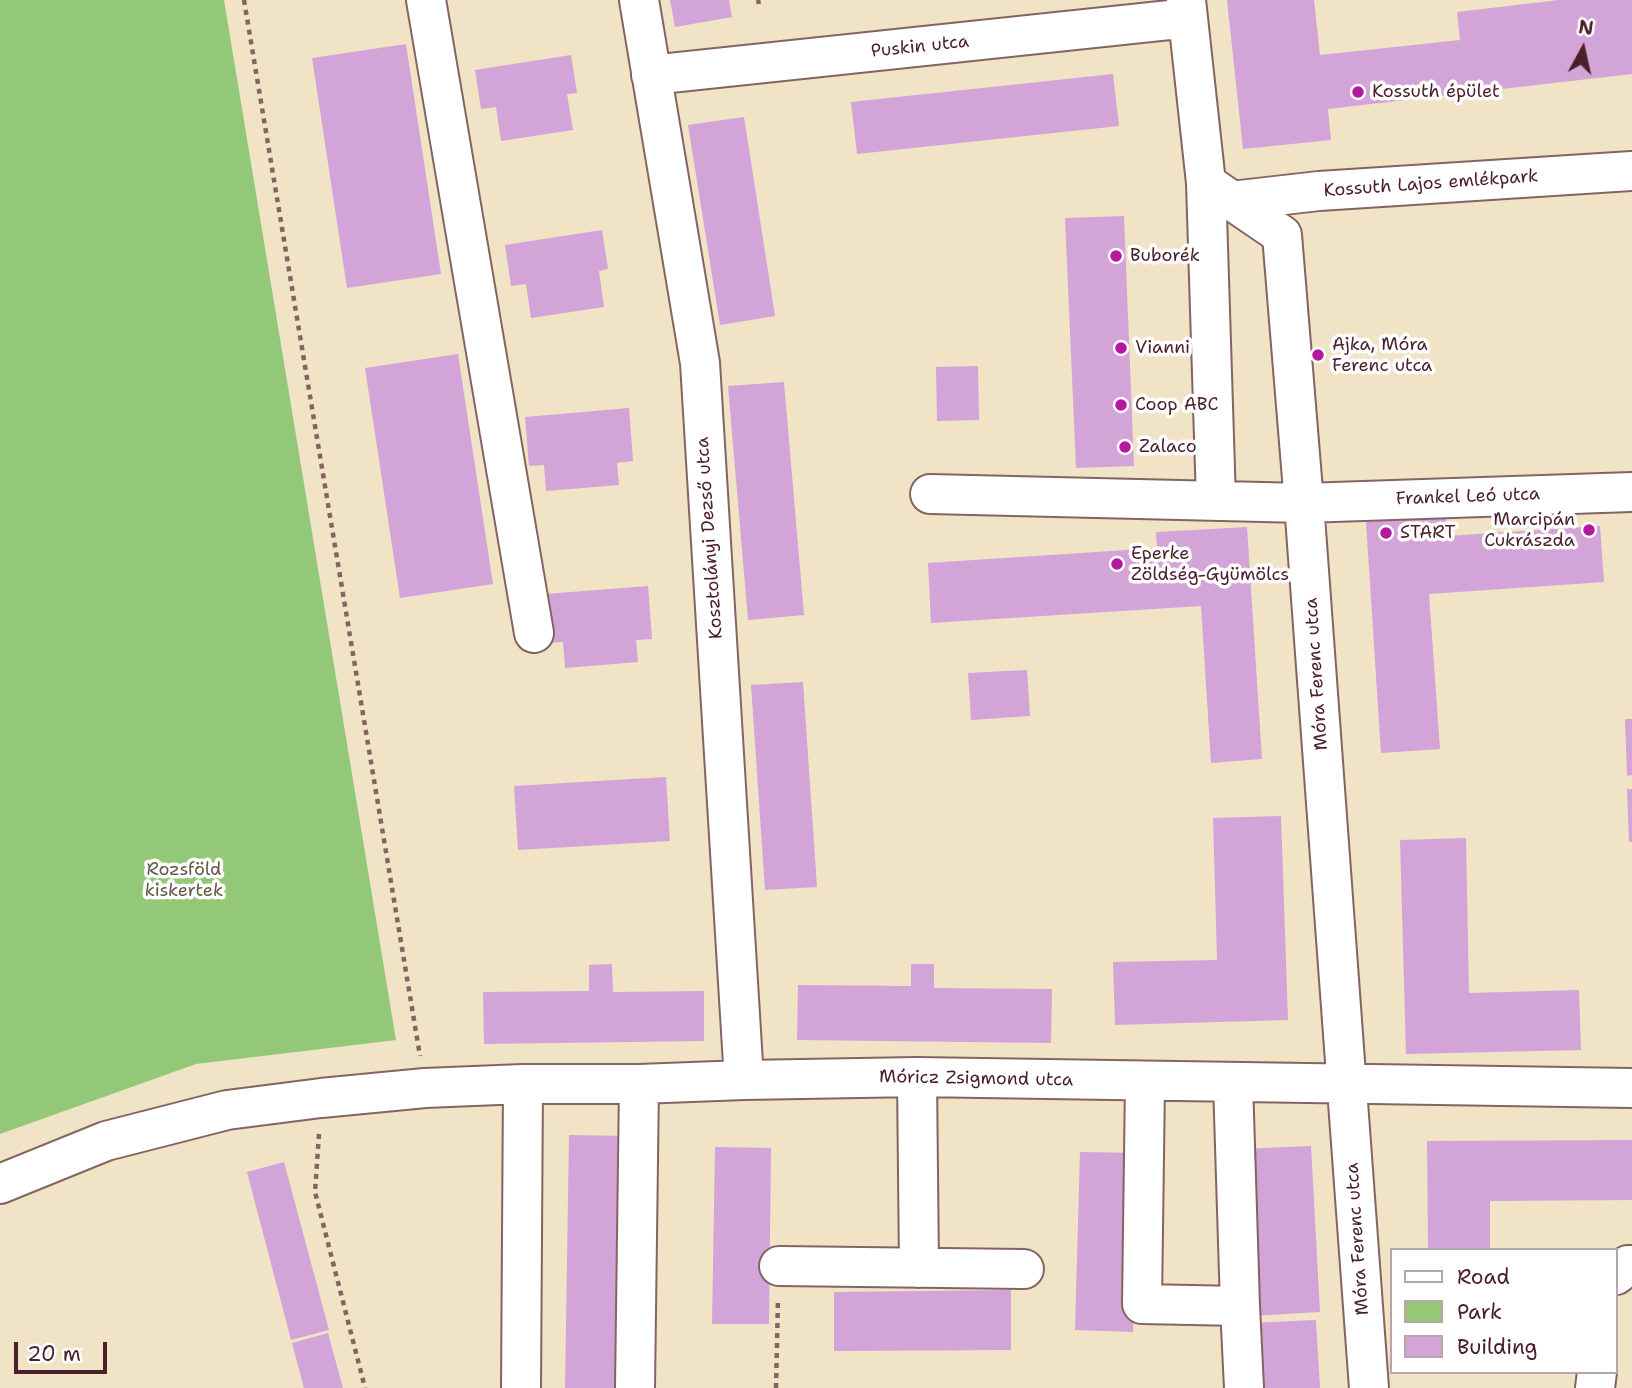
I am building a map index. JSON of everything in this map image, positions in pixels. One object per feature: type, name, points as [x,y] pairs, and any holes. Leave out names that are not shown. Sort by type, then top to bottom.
[{"type":"street","points":[[426,0],[534,633]]},
{"type":"street","name":"Kosztolányi Dezső utca","points":[[639,0],[700,363],[744,1080]]},
{"type":"street","points":[[1187,9],[1219,192],[1216,501]]},
{"type":"street","name":"Puskin utca","points":[[652,75],[1187,9]]},
{"type":"street","name":"Kossuth Lajos emlékpark","points":[[1219,192],[1318,191],[1632,171]]},
{"type":"street","name":"Móra Ferenc utca","points":[[1219,192],[1282,235],[1368,1388]]},
{"type":"street","name":"Frankel Leó utca","points":[[930,494],[1304,503],[1632,492]]},
{"type":"street","name":"Móricz Zsigmond utca","points":[[0,1184],[106,1141],[227,1110],[425,1088],[917,1077],[1632,1088]]},
{"type":"street","points":[[917,1077],[919,1268]]},
{"type":"street","points":[[1145,1081],[1142,1304],[1240,1306]]},
{"type":"street","points":[[1233,1082],[1244,1388]]},
{"type":"street","points":[[522,1388],[523,1084]]},
{"type":"street","points":[[635,1388],[639,1084]]},
{"type":"street","points":[[779,1266],[1024,1269]]},
{"type":"path","points":[[244,0],[425,1088]]},
{"type":"path","points":[[321,1098],[316,1192],[365,1388]]},
{"type":"path","points":[[776,1388],[779,1266]]},
{"type":"green space","name":"Rozsföld kiskertek","points":[[0,0],[224,0],[396,1040],[196,1064],[0,1134]]},
{"type":"building","points":[[670,0],[729,0],[732,17],[675,27]]},
{"type":"building","name":"Kossuth épület","points":[[1227,0],[1314,0],[1320,55],[1460,40],[1457,12],[1559,0],[1632,0],[1632,74],[1328,109],[1331,140],[1243,149]]},
{"type":"building","points":[[406,44],[441,274],[347,288],[312,58]]},
{"type":"building","points":[[571,55],[577,93],[567,94],[573,130],[501,141],[496,107],[481,109],[475,70]]},
{"type":"building","points":[[1113,74],[1119,126],[857,154],[851,102]]},
{"type":"building","points":[[744,117],[775,316],[720,325],[688,125]]},
{"type":"building","points":[[1124,216],[1134,466],[1076,468],[1065,218]]},
{"type":"building","points":[[602,230],[608,269],[599,271],[604,307],[531,318],[526,284],[511,286],[505,245]]},
{"type":"building","points":[[458,354],[493,584],[400,598],[365,368]]},
{"type":"building","points":[[978,366],[979,420],[937,421],[936,367]]},
{"type":"building","points":[[784,382],[804,615],[748,620],[728,386]]},
{"type":"building","points":[[629,408],[633,461],[617,463],[619,485],[546,491],[544,465],[529,466],[525,417]]},
{"type":"building","points":[[1446,517],[1447,536],[1600,526],[1604,582],[1429,594],[1440,749],[1381,753],[1366,522]]},
{"type":"building","points":[[1247,527],[1262,759],[1211,763],[1201,606],[931,623],[928,563],[1157,548],[1156,532]]},
{"type":"building","points":[[648,586],[652,639],[636,640],[638,662],[565,668],[563,642],[549,643],[545,594]]},
{"type":"building","points":[[1027,670],[1030,716],[971,720],[968,673]]},
{"type":"building","points":[[803,682],[817,887],[765,890],[751,685]]},
{"type":"building","points":[[1625,719],[1632,719],[1632,775],[1627,776]]},
{"type":"building","points":[[666,777],[670,841],[518,850],[514,786]]},
{"type":"building","points":[[1627,789],[1632,789],[1632,842],[1629,842]]},
{"type":"building","points":[[1281,816],[1288,1020],[1115,1025],[1113,962],[1217,960],[1213,818]]},
{"type":"building","points":[[1466,838],[1469,993],[1579,990],[1581,1050],[1406,1054],[1400,840]]},
{"type":"building","points":[[612,964],[613,992],[704,991],[704,1041],[484,1044],[483,992],[589,991],[589,965]]},
{"type":"building","points":[[911,964],[934,964],[934,988],[1052,989],[1051,1043],[797,1040],[798,985],[911,986]]},
{"type":"building","points":[[569,1135],[627,1136],[623,1388],[565,1388]]},
{"type":"building","points":[[1632,1140],[1632,1200],[1490,1201],[1490,1248],[1428,1248],[1427,1141]]},
{"type":"building","points":[[1311,1146],[1320,1312],[1251,1316],[1242,1149]]},
{"type":"building","points":[[715,1147],[771,1148],[769,1324],[712,1324]]},
{"type":"building","points":[[1080,1152],[1138,1153],[1133,1332],[1075,1330]]},
{"type":"building","points":[[284,1162],[329,1330],[291,1340],[247,1172]]},
{"type":"building","points":[[1011,1290],[1011,1350],[834,1351],[834,1292]]},
{"type":"building","points":[[1316,1320],[1320,1388],[1254,1388],[1250,1323]]},
{"type":"building","points":[[328,1333],[343,1388],[304,1388],[292,1343]]},
{"type":"place","name":"Kossuth épület","points":[[1358,92]]},
{"type":"place","name":"Buborék","points":[[1116,256]]},
{"type":"place","name":"Vianni","points":[[1121,348]]},
{"type":"place","name":"Ajka, Móra Ferenc utca","points":[[1318,355]]},
{"type":"place","name":"Coop ABC","points":[[1121,405]]},
{"type":"place","name":"Zalaco","points":[[1125,447]]},
{"type":"place","name":"Marcipán Cukrászda","points":[[1589,530]]},
{"type":"place","name":"START","points":[[1386,533]]},
{"type":"place","name":"Eperke Zöldség-Gyümölcs","points":[[1117,564]]}]
